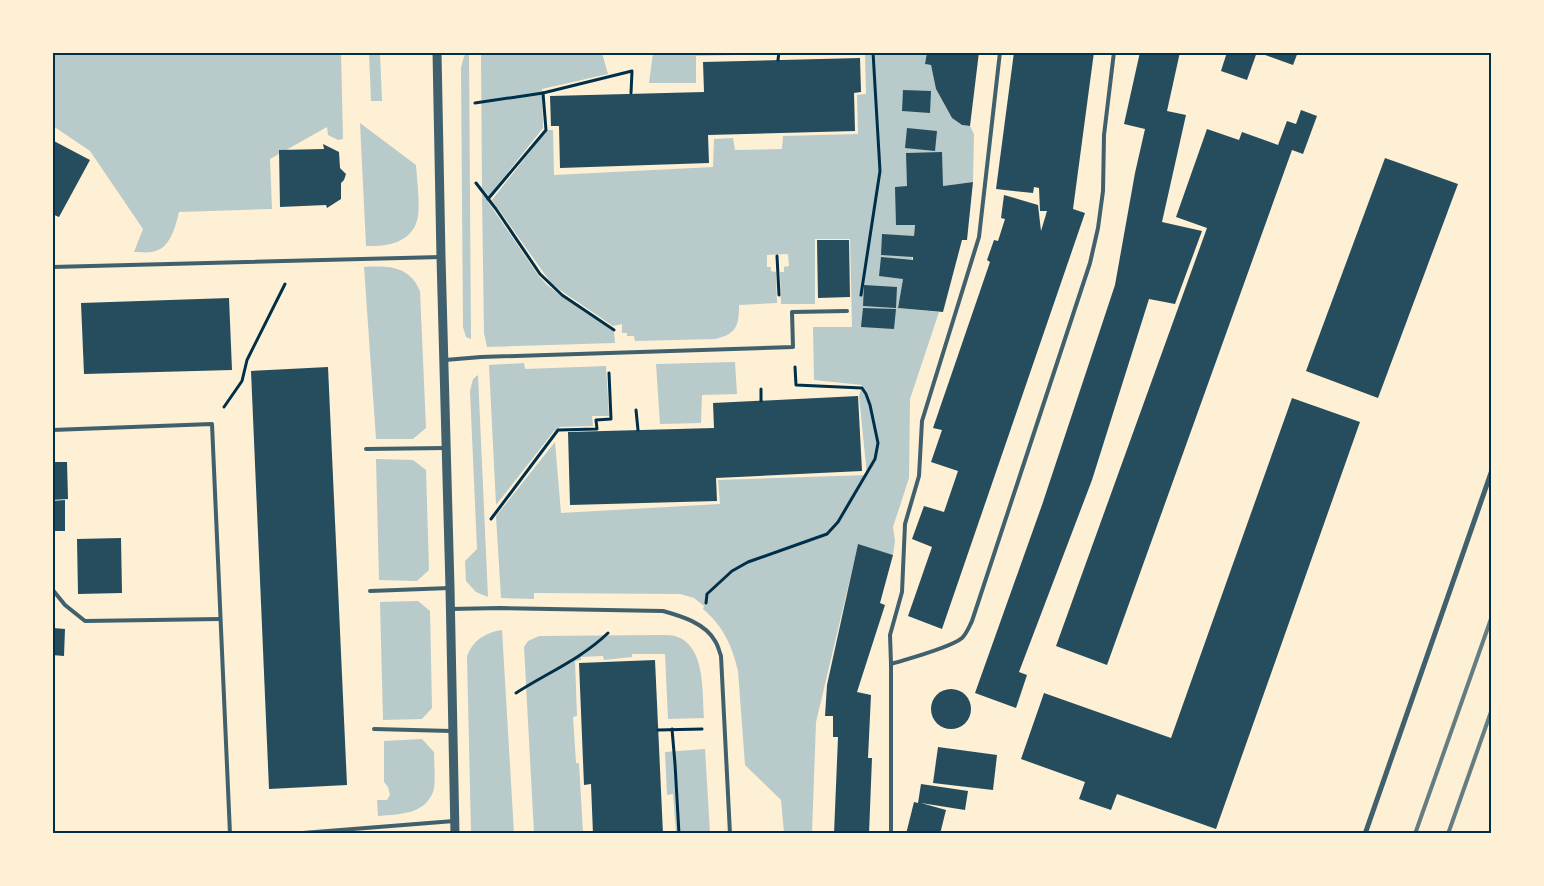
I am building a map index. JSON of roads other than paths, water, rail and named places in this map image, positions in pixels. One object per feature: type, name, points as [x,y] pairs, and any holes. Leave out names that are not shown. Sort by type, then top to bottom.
[{"type":"street","points":[[437,52],[455,834]]},
{"type":"street","points":[[1365,834],[1492,470]]},
{"type":"lane","points":[[891,834],[890,635],[902,592],[905,524],[919,476],[922,421],[979,237],[1000,52]]},
{"type":"lane","points":[[891,664],[962,638],[968,631],[972,621],[1086,273],[1098,228],[1103,191],[1104,135],[1114,52]]},
{"type":"lane","points":[[52,267],[441,257]]},
{"type":"lane","points":[[443,360],[481,357],[793,347],[792,312],[847,311]]},
{"type":"lane","points":[[52,430],[212,424],[230,834]]},
{"type":"lane","points":[[366,449],[445,448]]},
{"type":"lane","points":[[370,591],[450,588]]},
{"type":"lane","points":[[52,589],[65,605],[85,621],[220,619]]},
{"type":"lane","points":[[450,609],[663,611],[680,616],[704,628],[715,640],[721,656],[730,834]]},
{"type":"lane","points":[[374,729],[453,731]]},
{"type":"lane","points":[[290,834],[454,821]]},
{"type":"railway","points":[[1415,834],[1492,616]]},
{"type":"railway","points":[[1448,834],[1492,709]]}]
